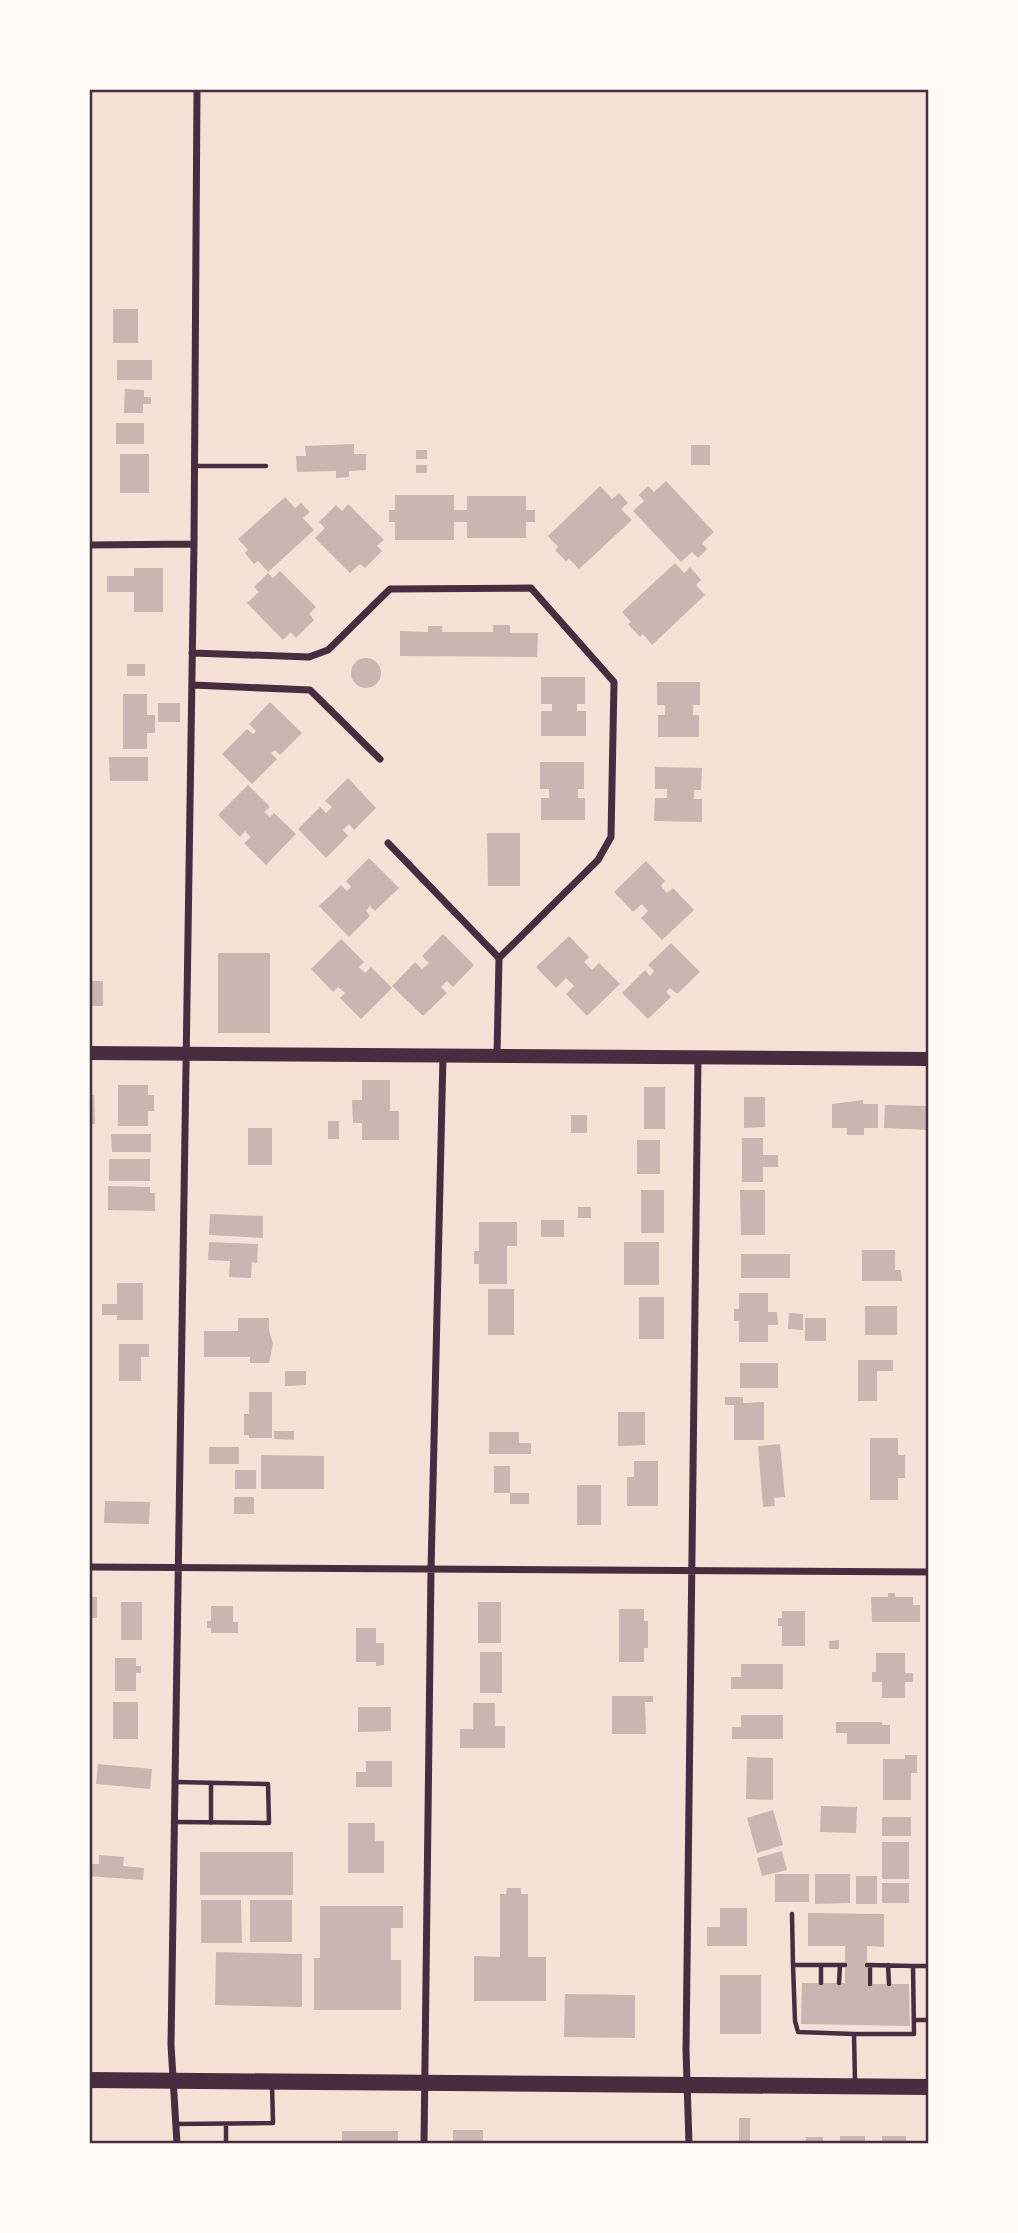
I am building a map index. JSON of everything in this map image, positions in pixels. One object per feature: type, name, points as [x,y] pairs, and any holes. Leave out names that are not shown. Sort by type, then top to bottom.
[{"type":"highway","points":[[89,2080],[929,2087]]},
{"type":"main road","points":[[89,1053],[929,1059]]},
{"type":"street","points":[[177,2144],[171,2045],[194,544],[197,89]]},
{"type":"street","points":[[89,545],[194,544]]},
{"type":"street","points":[[192,653],[309,657],[328,650],[390,589],[531,588],[614,682],[611,836],[598,860],[499,958],[497,1056]]},
{"type":"street","points":[[192,685],[310,690],[380,759]]},
{"type":"street","points":[[388,843],[499,958]]},
{"type":"street","points":[[424,2144],[430,1570],[443,1056]]},
{"type":"street","points":[[689,2144],[687,2085],[698,1057]]},
{"type":"street","points":[[89,1566],[929,1572]]},
{"type":"lane","points":[[194,466],[266,466]]},
{"type":"lane","points":[[174,1822],[269,1823],[268,1784],[175,1782]]},
{"type":"lane","points":[[211,1783],[211,1823]]},
{"type":"lane","points":[[792,1914],[795,2021],[798,2032],[914,2034],[913,1966]]},
{"type":"lane","points":[[793,1965],[842,1965],[839,1983]]},
{"type":"lane","points":[[821,1965],[821,1983]]},
{"type":"lane","points":[[870,1984],[868,1965],[929,1966]]},
{"type":"lane","points":[[888,1965],[889,1984]]},
{"type":"lane","points":[[915,2020],[929,2020]]},
{"type":"lane","points":[[820,2024],[820,2033]]},
{"type":"lane","points":[[839,2024],[839,2034]]},
{"type":"lane","points":[[869,2025],[870,2034]]},
{"type":"lane","points":[[891,2025],[891,2034]]},
{"type":"lane","points":[[854,2034],[855,2087]]},
{"type":"lane","points":[[177,2124],[273,2123],[272,2081]]},
{"type":"lane","points":[[226,2123],[226,2144]]},
{"type":"building","points":[[113,309],[138,309],[138,343],[113,343]]},
{"type":"building","points":[[117,360],[152,360],[152,380],[117,380]]},
{"type":"building","points":[[125,389],[144,390],[144,397],[151,397],[151,404],[143,404],[143,413],[124,413]]},
{"type":"building","points":[[116,423],[144,423],[144,444],[116,444]]},
{"type":"building","points":[[354,444],[354,454],[366,454],[366,470],[349,471],[349,477],[336,478],[336,471],[297,472],[296,456],[306,456],[305,446]]},
{"type":"building","points":[[691,445],[710,445],[710,465],[691,465]]},
{"type":"building","points":[[416,450],[427,450],[427,459],[416,459]]},
{"type":"building","points":[[120,454],[149,454],[149,493],[120,493]]},
{"type":"building","points":[[416,465],[427,465],[427,473],[416,473]]},
{"type":"building","points":[[666,481],[714,532],[702,543],[707,549],[698,558],[692,552],[681,562],[633,511],[644,501],[639,495],[648,486],[654,492]]},
{"type":"building","points":[[600,486],[612,499],[619,493],[628,503],[621,509],[632,520],[579,569],[555,550],[558,547],[548,536]]},
{"type":"building","points":[[395,495],[454,495],[454,510],[467,510],[467,496],[526,496],[526,510],[535,510],[535,522],[526,522],[526,538],[467,538],[467,522],[454,522],[454,540],[395,540],[395,522],[389,522],[389,510],[395,510]]},
{"type":"building","points":[[285,497],[295,508],[301,503],[310,512],[303,518],[314,530],[268,572],[258,561],[254,564],[245,553],[248,550],[238,539]]},
{"type":"building","points":[[348,504],[384,540],[377,546],[382,551],[365,568],[360,564],[350,573],[315,538],[325,528],[319,522],[336,505],[342,511]]},
{"type":"building","points":[[675,563],[684,573],[690,567],[701,580],[696,585],[705,595],[652,645],[643,634],[640,637],[628,624],[631,622],[622,612]]},
{"type":"building","points":[[134,568],[163,568],[163,612],[134,612],[134,592],[107,592],[107,576],[134,576]]},
{"type":"building","points":[[280,571],[316,607],[309,614],[314,620],[296,638],[291,632],[283,640],[247,603],[259,592],[254,587],[268,573],[273,578]]},
{"type":"building","points":[[493,625],[510,625],[510,633],[538,633],[537,657],[400,656],[400,631],[428,632],[428,626],[442,626],[442,632],[493,632]]},
{"type":"building","points":[[366,658],[377,662],[381,673],[377,684],[366,688],[355,684],[351,673],[355,662]]},
{"type":"building","points":[[127,664],[145,664],[145,676],[127,676]]},
{"type":"building","points":[[541,677],[585,677],[585,704],[577,704],[577,711],[586,711],[586,736],[541,736],[541,711],[552,711],[552,704],[541,704]]},
{"type":"building","points":[[657,682],[700,682],[700,705],[693,705],[693,715],[699,715],[699,737],[658,737],[658,715],[665,715],[665,705],[657,705]]},
{"type":"building","points":[[123,694],[147,694],[147,715],[155,715],[155,733],[147,733],[147,749],[123,749]]},
{"type":"building","points":[[270,702],[302,733],[280,755],[275,750],[271,753],[277,759],[252,784],[222,754],[247,729],[253,734],[256,731],[249,724]]},
{"type":"building","points":[[158,703],[180,703],[180,722],[158,722]]},
{"type":"building","points":[[109,757],[148,757],[148,781],[110,781]]},
{"type":"building","points":[[540,762],[584,762],[584,789],[578,789],[578,798],[585,798],[585,820],[541,820],[541,798],[549,798],[549,789],[540,789]]},
{"type":"building","points":[[655,767],[702,768],[701,790],[694,790],[694,799],[702,799],[702,822],[654,821],[655,798],[667,798],[667,789],[655,789]]},
{"type":"building","points":[[348,778],[376,808],[354,830],[349,824],[343,830],[348,836],[326,858],[298,829],[320,807],[326,813],[332,807],[325,801]]},
{"type":"building","points":[[248,785],[270,807],[264,812],[270,817],[274,813],[296,834],[266,865],[244,843],[251,837],[245,831],[240,837],[218,815]]},
{"type":"building","points":[[487,833],[520,833],[520,886],[488,886]]},
{"type":"building","points":[[369,858],[399,888],[375,911],[370,906],[366,911],[370,916],[349,937],[319,906],[341,885],[347,891],[351,887],[346,881]]},
{"type":"building","points":[[646,861],[665,881],[661,886],[667,893],[673,888],[694,910],[662,940],[641,918],[648,911],[642,904],[633,912],[614,892]]},
{"type":"building","points":[[443,934],[474,965],[453,987],[447,981],[441,987],[447,993],[423,1016],[392,986],[415,962],[422,969],[429,963],[422,956]]},
{"type":"building","points":[[569,936],[589,957],[584,962],[592,970],[599,963],[620,984],[587,1016],[566,994],[574,986],[566,978],[556,988],[536,967]]},
{"type":"building","points":[[341,939],[364,962],[359,967],[365,973],[371,967],[392,988],[361,1019],[340,998],[345,993],[338,987],[333,992],[311,969]]},
{"type":"building","points":[[671,943],[700,972],[677,994],[670,988],[666,992],[671,997],[648,1019],[622,993],[645,970],[650,976],[654,971],[648,965]]},
{"type":"building","points":[[218,953],[270,953],[270,1033],[218,1033]]},
{"type":"building","points":[[89,981],[103,981],[103,1006],[89,1006]]},
{"type":"building","points":[[362,1080],[390,1080],[390,1111],[399,1111],[399,1140],[362,1140],[362,1123],[353,1123],[352,1100],[362,1100]]},
{"type":"building","points":[[118,1085],[148,1085],[148,1095],[154,1095],[154,1111],[148,1111],[148,1126],[118,1126]]},
{"type":"building","points":[[644,1087],[665,1087],[665,1129],[644,1129]]},
{"type":"building","points":[[89,1095],[94,1095],[95,1124],[89,1124]]},
{"type":"building","points":[[744,1097],[765,1097],[765,1127],[744,1128]]},
{"type":"building","points":[[863,1100],[863,1104],[878,1104],[878,1128],[864,1128],[864,1135],[847,1135],[847,1128],[832,1128],[832,1104]]},
{"type":"building","points":[[885,1105],[929,1106],[929,1130],[884,1128]]},
{"type":"building","points":[[571,1115],[587,1115],[587,1133],[571,1133]]},
{"type":"building","points":[[328,1121],[339,1121],[339,1139],[328,1139]]},
{"type":"building","points":[[248,1128],[272,1128],[272,1165],[248,1165]]},
{"type":"building","points":[[111,1134],[151,1134],[151,1152],[112,1152]]},
{"type":"building","points":[[742,1138],[763,1138],[763,1155],[778,1155],[778,1167],[763,1167],[763,1182],[742,1182]]},
{"type":"building","points":[[637,1140],[660,1140],[660,1174],[637,1174]]},
{"type":"building","points":[[109,1159],[150,1159],[150,1181],[109,1181]]},
{"type":"building","points":[[108,1186],[150,1187],[150,1193],[155,1193],[155,1211],[108,1210]]},
{"type":"building","points":[[641,1190],[664,1190],[664,1233],[641,1233]]},
{"type":"building","points":[[740,1190],[765,1190],[765,1235],[741,1235]]},
{"type":"building","points":[[578,1207],[591,1207],[591,1218],[578,1218]]},
{"type":"building","points":[[210,1214],[263,1216],[263,1238],[209,1235]]},
{"type":"building","points":[[541,1220],[564,1220],[564,1237],[541,1237]]},
{"type":"building","points":[[479,1222],[517,1222],[517,1246],[507,1246],[507,1284],[479,1284],[479,1264],[474,1264],[474,1251],[479,1251]]},
{"type":"building","points":[[209,1242],[258,1244],[257,1263],[252,1262],[251,1278],[229,1277],[230,1261],[208,1260]]},
{"type":"building","points":[[624,1242],[659,1242],[659,1285],[624,1285]]},
{"type":"building","points":[[862,1250],[895,1250],[895,1270],[901,1270],[902,1281],[862,1281]]},
{"type":"building","points":[[741,1254],[790,1254],[790,1278],[741,1278]]},
{"type":"building","points":[[117,1283],[143,1283],[143,1320],[117,1320],[117,1315],[102,1315],[102,1304],[117,1304]]},
{"type":"building","points":[[488,1289],[514,1289],[514,1335],[488,1335]]},
{"type":"building","points":[[739,1293],[768,1293],[768,1312],[777,1312],[778,1325],[768,1325],[768,1342],[739,1342],[739,1321],[734,1321],[734,1309],[739,1309]]},
{"type":"building","points":[[639,1297],[664,1297],[664,1339],[639,1339]]},
{"type":"building","points":[[865,1306],[897,1306],[897,1335],[865,1335]]},
{"type":"building","points":[[789,1313],[803,1314],[803,1330],[788,1329]]},
{"type":"building","points":[[238,1318],[269,1318],[273,1344],[269,1363],[250,1363],[250,1357],[204,1357],[204,1331],[238,1331]]},
{"type":"building","points":[[805,1318],[826,1318],[826,1341],[805,1341]]},
{"type":"building","points":[[119,1344],[149,1344],[149,1357],[141,1357],[141,1381],[119,1381]]},
{"type":"building","points":[[858,1360],[893,1360],[893,1371],[877,1371],[877,1401],[858,1401]]},
{"type":"building","points":[[740,1363],[778,1363],[778,1388],[740,1388]]},
{"type":"building","points":[[285,1371],[306,1371],[306,1385],[285,1386]]},
{"type":"building","points":[[249,1392],[272,1392],[272,1438],[249,1438],[249,1435],[244,1435],[244,1414],[249,1414]]},
{"type":"building","points":[[725,1397],[743,1397],[743,1403],[764,1402],[764,1440],[734,1440],[734,1405],[725,1405]]},
{"type":"building","points":[[618,1412],[645,1412],[645,1445],[618,1446]]},
{"type":"building","points":[[274,1431],[294,1431],[294,1440],[274,1439]]},
{"type":"building","points":[[489,1432],[519,1432],[519,1443],[531,1443],[531,1454],[489,1454]]},
{"type":"building","points":[[870,1438],[898,1438],[898,1455],[905,1455],[905,1478],[898,1478],[898,1500],[870,1500]]},
{"type":"building","points":[[780,1444],[785,1497],[774,1498],[775,1506],[763,1507],[758,1446]]},
{"type":"building","points":[[209,1447],[239,1447],[239,1464],[209,1464]]},
{"type":"building","points":[[261,1455],[324,1456],[324,1489],[261,1489]]},
{"type":"building","points":[[634,1461],[658,1461],[658,1506],[627,1506],[627,1477],[634,1477]]},
{"type":"building","points":[[494,1466],[510,1466],[510,1493],[494,1493]]},
{"type":"building","points":[[235,1470],[256,1470],[256,1489],[235,1489]]},
{"type":"building","points":[[577,1485],[601,1485],[601,1525],[577,1525]]},
{"type":"building","points":[[510,1493],[529,1493],[529,1504],[510,1504]]},
{"type":"building","points":[[234,1497],[254,1497],[254,1514],[234,1514]]},
{"type":"building","points":[[105,1501],[150,1502],[149,1524],[104,1523]]},
{"type":"building","points":[[888,1593],[895,1593],[895,1597],[913,1597],[913,1605],[920,1605],[920,1622],[872,1622],[871,1597],[888,1597]]},
{"type":"building","points":[[89,1597],[97,1597],[97,1618],[89,1618]]},
{"type":"building","points":[[121,1602],[142,1602],[142,1640],[121,1640]]},
{"type":"building","points":[[478,1602],[501,1602],[501,1643],[478,1643]]},
{"type":"building","points":[[211,1606],[233,1606],[233,1622],[238,1622],[238,1633],[211,1633],[211,1628],[207,1628],[207,1621],[211,1621]]},
{"type":"building","points":[[619,1609],[644,1609],[644,1621],[648,1621],[648,1648],[644,1648],[644,1662],[619,1662]]},
{"type":"building","points":[[782,1611],[805,1611],[805,1646],[782,1646],[782,1626],[778,1626],[778,1618],[782,1618]]},
{"type":"building","points":[[356,1628],[376,1628],[376,1643],[384,1643],[384,1665],[376,1666],[376,1662],[356,1662]]},
{"type":"building","points":[[839,1640],[839,1649],[829,1649],[829,1641]]},
{"type":"building","points":[[480,1652],[502,1652],[502,1693],[480,1693]]},
{"type":"building","points":[[876,1653],[905,1653],[905,1673],[913,1673],[913,1682],[905,1682],[905,1698],[882,1698],[882,1682],[872,1682],[872,1672],[876,1672]]},
{"type":"building","points":[[115,1658],[136,1658],[136,1666],[141,1666],[141,1673],[136,1673],[136,1691],[115,1691]]},
{"type":"building","points":[[741,1664],[783,1664],[783,1689],[731,1689],[731,1677],[741,1677]]},
{"type":"building","points":[[612,1696],[653,1696],[653,1702],[645,1702],[646,1734],[612,1734]]},
{"type":"building","points":[[113,1702],[138,1702],[138,1739],[113,1739]]},
{"type":"building","points":[[473,1703],[495,1703],[495,1726],[505,1726],[505,1748],[460,1748],[460,1729],[473,1729]]},
{"type":"building","points":[[358,1707],[391,1707],[391,1731],[358,1732]]},
{"type":"building","points":[[741,1715],[783,1715],[783,1739],[732,1739],[732,1727],[741,1727]]},
{"type":"building","points":[[836,1722],[882,1722],[882,1725],[890,1725],[890,1744],[847,1744],[847,1733],[836,1733]]},
{"type":"building","points":[[905,1755],[917,1755],[917,1773],[911,1773],[911,1800],[883,1800],[883,1759],[905,1759]]},
{"type":"building","points":[[747,1757],[773,1758],[773,1800],[746,1799]]},
{"type":"building","points":[[366,1761],[392,1761],[392,1787],[356,1787],[356,1772],[366,1772]]},
{"type":"building","points":[[98,1764],[152,1769],[150,1789],[96,1784]]},
{"type":"building","points":[[821,1806],[857,1807],[856,1833],[820,1832]]},
{"type":"building","points":[[773,1810],[783,1845],[757,1853],[747,1818]]},
{"type":"building","points":[[882,1817],[911,1817],[911,1836],[882,1836]]},
{"type":"building","points":[[348,1823],[375,1823],[375,1841],[384,1841],[384,1873],[348,1873]]},
{"type":"building","points":[[882,1842],[909,1842],[909,1879],[882,1879]]},
{"type":"building","points":[[782,1851],[787,1870],[762,1876],[757,1858]]},
{"type":"building","points":[[200,1852],[293,1852],[293,1895],[200,1895]]},
{"type":"building","points":[[99,1855],[124,1857],[123,1866],[144,1868],[143,1880],[89,1876],[89,1864],[99,1864]]},
{"type":"building","points":[[775,1874],[809,1874],[809,1902],[775,1902]]},
{"type":"building","points":[[815,1874],[850,1874],[850,1903],[815,1904]]},
{"type":"building","points":[[856,1876],[877,1876],[877,1904],[856,1904]]},
{"type":"building","points":[[882,1883],[909,1883],[909,1903],[882,1903]]},
{"type":"building","points":[[507,1888],[521,1888],[521,1894],[528,1894],[528,1957],[546,1957],[546,2001],[474,2001],[474,1956],[500,1957],[500,1894],[506,1894]]},
{"type":"building","points":[[201,1900],[241,1900],[242,1943],[201,1943]]},
{"type":"building","points":[[250,1900],[292,1900],[292,1942],[250,1942]]},
{"type":"building","points":[[320,1906],[403,1906],[403,1928],[391,1928],[391,1960],[401,1960],[401,2010],[314,2010],[314,1958],[320,1958]]},
{"type":"building","points":[[720,1908],[747,1908],[747,1946],[707,1946],[707,1927],[720,1927]]},
{"type":"building","points":[[808,1913],[884,1914],[884,1947],[867,1946],[867,1984],[909,1984],[910,2026],[801,2024],[802,1983],[845,1983],[845,1946],[808,1946]]},
{"type":"building","points":[[216,1952],[302,1954],[302,2007],[215,2005]]},
{"type":"building","points":[[720,1975],[761,1975],[761,2034],[720,2034]]},
{"type":"building","points":[[565,1994],[635,1995],[635,2038],[564,2037]]},
{"type":"building","points":[[739,2118],[750,2118],[750,2144],[739,2144]]},
{"type":"building","points":[[453,2130],[483,2130],[483,2144],[453,2144]]},
{"type":"building","points":[[342,2131],[398,2131],[398,2144],[342,2144]]},
{"type":"building","points":[[840,2136],[865,2136],[865,2144],[840,2144]]},
{"type":"building","points":[[882,2136],[906,2136],[906,2144],[882,2144]]},
{"type":"building","points":[[806,2137],[823,2137],[823,2144],[806,2144]]}]
